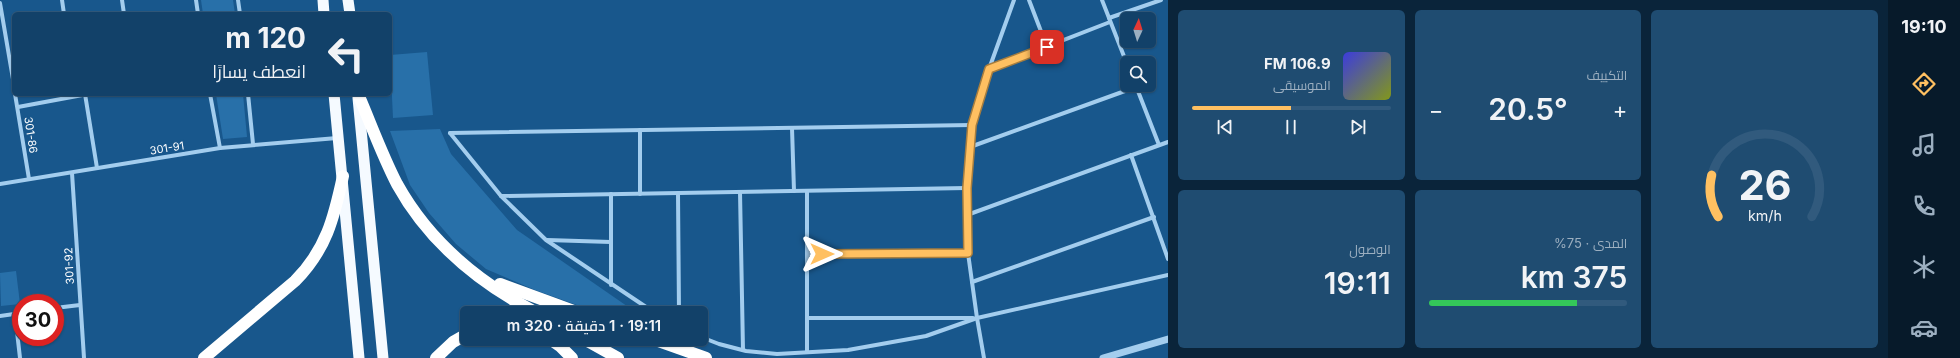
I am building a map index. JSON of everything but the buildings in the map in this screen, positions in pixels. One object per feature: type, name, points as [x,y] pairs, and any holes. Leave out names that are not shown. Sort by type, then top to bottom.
[{"type":"highway","points":[[323,0],[324,12]]},
{"type":"highway","points":[[348,0],[350,12]]},
{"type":"highway","points":[[334,96],[359,358]]},
{"type":"highway","points":[[358,96],[383,358]]},
{"type":"highway","points":[[359,96],[391,171],[409,204],[426,227],[465,266],[491,286],[525,306]]},
{"type":"highway","points":[[204,358],[295,281],[307,269],[326,238],[337,203],[342,176]]},
{"type":"highway","points":[[465,266],[519,292],[559,306]]},
{"type":"highway","points":[[436,358],[453,342],[460,338]]},
{"type":"highway","points":[[558,346],[572,358]]},
{"type":"highway","points":[[597,346],[618,358]]},
{"type":"highway","points":[[673,346],[706,358]]},
{"type":"street","points":[[62,0],[64,12]]},
{"type":"street","points":[[122,0],[124,12]]},
{"type":"street","points":[[196,0],[198,12]]},
{"type":"street","points":[[238,0],[240,12]]},
{"type":"street","points":[[984,358],[968,253],[967,188],[970,147],[972,125],[989,69],[1014,0]]},
{"type":"street","points":[[1029,0],[1047,47]]},
{"type":"street","points":[[1102,0],[1124,56]]},
{"type":"street","points":[[989,69],[1161,0]]},
{"type":"street","points":[[0,4],[12,74]]},
{"type":"street","points":[[970,147],[1120,92]]},
{"type":"street","points":[[1137,92],[1159,145]]},
{"type":"street","name":"301-86","points":[[16,96],[29,179]]},
{"type":"street","points":[[18,107],[73,96]]},
{"type":"street","points":[[86,96],[97,168]]},
{"type":"street","points":[[210,96],[220,148]]},
{"type":"street","points":[[248,96],[254,144]]},
{"type":"street","points":[[644,306],[546,240],[501,196],[450,133],[972,125]]},
{"type":"street","points":[[792,128],[794,191]]},
{"type":"street","points":[[640,130],[640,194]]},
{"type":"street","name":"301-91","points":[[0,184],[220,148],[339,138]]},
{"type":"street","points":[[967,215],[1168,142]]},
{"type":"street","points":[[1131,155],[1168,259]]},
{"type":"street","name":"301-92","points":[[72,173],[84,358]]},
{"type":"street","points":[[501,196],[967,188]]},
{"type":"street","points":[[807,191],[807,352]]},
{"type":"street","points":[[740,192],[743,350]]},
{"type":"street","points":[[678,193],[679,306]]},
{"type":"street","points":[[611,194],[611,285]]},
{"type":"street","points":[[972,282],[1154,217]]},
{"type":"street","points":[[546,240],[611,242]]},
{"type":"street","points":[[807,254],[968,253]]},
{"type":"street","points":[[708,340],[743,350],[777,354],[848,350],[926,336],[977,318],[1168,275]]},
{"type":"street","points":[[64,307],[80,305]]},
{"type":"street","points":[[0,316],[12,314]]},
{"type":"street","points":[[807,318],[977,318]]},
{"type":"street","points":[[1103,358],[1168,338]]},
{"type":"street","points":[[19,346],[20,358]]},
{"type":"shaded area","points":[[201,0],[233,0],[235,12],[203,12]]},
{"type":"shaded area","points":[[427,52],[433,115],[393,118],[392,55]]},
{"type":"shaded area","points":[[216,96],[243,96],[247,137],[223,139]]},
{"type":"shaded area","points":[[440,129],[451,154],[517,230],[627,306],[580,306],[535,290],[486,269],[456,244],[429,213],[410,185],[390,131]]},
{"type":"shaded area","points":[[16,271],[19,294],[12,294],[12,305],[1,306],[0,273]]},
{"type":"route","points":[[822,254],[968,253],[967,188],[972,125],[989,69],[1047,47]]}]
